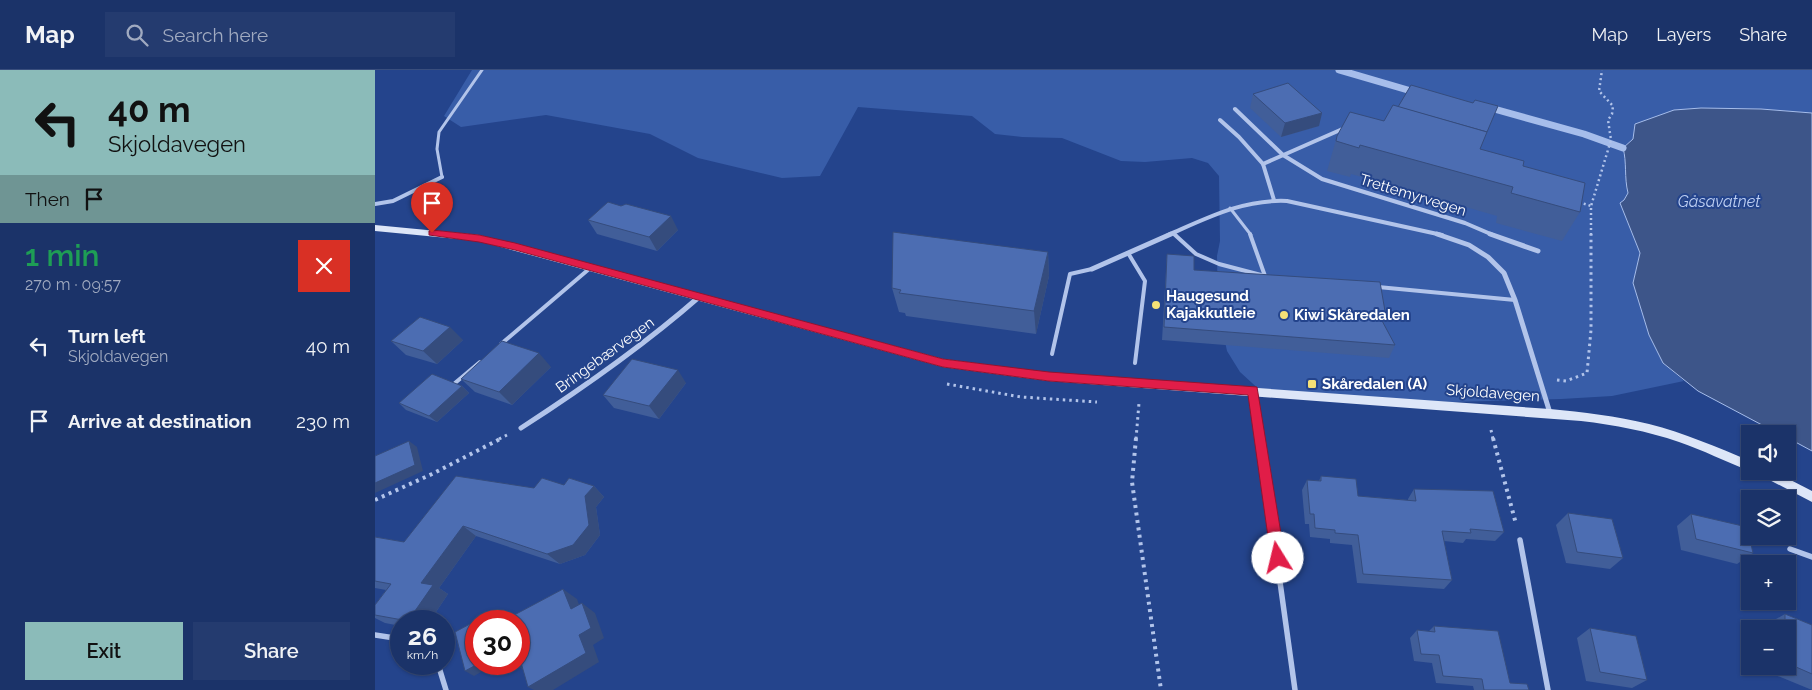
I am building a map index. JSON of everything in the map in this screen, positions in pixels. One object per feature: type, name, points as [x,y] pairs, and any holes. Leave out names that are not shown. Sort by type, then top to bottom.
[{"type":"main road","name":"Skjoldavegen","points":[[375,228],[479,238],[943,363],[1049,377],[1253,390],[1550,413],[1635,425],[1681,438],[1741,462]]},
{"type":"main road","points":[[1779,480],[1812,497]]},
{"type":"street","name":"Trettemyrvegen","points":[[1235,109],[1283,155],[1323,180],[1465,223],[1504,240],[1538,251]]},
{"type":"street","points":[[1220,120],[1246,144],[1263,164],[1274,200]]},
{"type":"street","points":[[1263,164],[1350,126]]},
{"type":"street","points":[[375,204],[393,200],[442,177]]},
{"type":"street","points":[[1091,269],[1230,208],[1250,202],[1274,200],[1303,204],[1412,228],[1469,245],[1488,256],[1504,273],[1541,379],[1550,413]]},
{"type":"street","name":"Bringebærvegen","points":[[521,428],[595,379],[667,325],[699,297]]},
{"type":"street","points":[[1253,390],[1295,690]]},
{"type":"street","points":[[1520,540],[1548,690]]},
{"type":"street","points":[[1790,549],[1812,557]]},
{"type":"street","points":[[375,635],[390,637]]},
{"type":"street","points":[[441,675],[446,690]]},
{"type":"lane","points":[[442,177],[437,149],[439,132],[482,70]]},
{"type":"lane","points":[[1230,208],[1250,233],[1265,276]]},
{"type":"lane","points":[[1173,233],[1196,254],[1219,264],[1275,277]]},
{"type":"lane","points":[[1128,253],[1145,281],[1135,364]]},
{"type":"lane","points":[[500,345],[589,269]]},
{"type":"lane","points":[[1052,354],[1070,274],[1091,269]]},
{"type":"lane","points":[[1373,286],[1515,300]]},
{"type":"lane","points":[[455,383],[485,358]]},
{"type":"path","points":[[1541,379],[1566,381],[1587,373],[1591,330],[1591,206],[1611,140],[1608,120],[1612,114],[1613,106],[1599,91],[1602,70]]},
{"type":"path","points":[[1577,201],[1591,206]]},
{"type":"path","points":[[1139,404],[1132,482],[1161,690]]},
{"type":"path","points":[[375,500],[433,474],[521,428]]},
{"type":"path","points":[[1491,430],[1520,540]]},
{"type":"shaded area","points":[[472,70],[1812,70],[1812,113],[1761,109],[1701,108],[1635,124],[1633,139],[1623,148],[1628,193],[1624,200],[1627,221],[1640,253],[1633,283],[1649,335],[1663,363],[1684,381],[1612,396],[1452,402],[1263,393],[1240,372],[1227,351],[1218,308],[1219,176],[1208,163],[1192,158],[1145,162],[1121,161],[1062,138],[995,134],[972,116],[858,107],[820,176],[782,178],[698,158],[650,134],[546,115],[461,127],[444,116]]},
{"type":"water","name":"Gåsavatnet","points":[[1701,108],[1761,109],[1812,113],[1812,451],[1796,442],[1796,425],[1762,425],[1698,391],[1663,363],[1649,335],[1633,283],[1640,253],[1620,203],[1628,193],[1623,148],[1633,139],[1635,124],[1674,110]]},
{"type":"building","points":[[1288,83],[1322,113],[1285,123],[1253,94]]},
{"type":"building","points":[[1411,85],[1473,103],[1475,100],[1498,106],[1487,132],[1398,107]]},
{"type":"building","points":[[1393,105],[1487,132],[1480,149],[1524,161],[1523,166],[1585,183],[1580,212],[1511,193],[1513,187],[1360,145],[1359,148],[1336,141],[1350,112],[1384,121]]},
{"type":"building","points":[[608,202],[621,206],[626,204],[671,216],[649,237],[588,220]]},
{"type":"building","points":[[893,232],[1048,252],[1034,311],[899,293],[901,290],[892,288]]},
{"type":"building","points":[[1167,254],[1194,256],[1194,270],[1380,282],[1386,317],[1380,317],[1395,345],[1164,327]]},
{"type":"building","points":[[420,317],[450,327],[423,351],[391,341]]},
{"type":"building","points":[[502,341],[539,353],[499,392],[461,379]]},
{"type":"building","points":[[632,359],[678,370],[649,406],[603,395]]},
{"type":"building","points":[[432,374],[462,386],[429,416],[399,403]]},
{"type":"building","points":[[409,441],[415,465],[375,483],[375,456]]},
{"type":"building","points":[[456,476],[534,488],[542,478],[564,485],[569,478],[594,486],[585,496],[589,525],[573,545],[547,554],[463,526],[421,583],[433,585],[416,610],[390,610],[390,618],[375,615],[375,605],[391,584],[375,581],[375,537],[404,542]]},
{"type":"building","points":[[1321,476],[1356,479],[1358,496],[1416,501],[1414,489],[1493,491],[1504,532],[1470,529],[1471,533],[1442,531],[1452,580],[1363,574],[1358,535],[1335,533],[1335,530],[1315,528],[1314,514],[1310,514],[1307,480],[1321,481]]},
{"type":"building","points":[[1568,513],[1612,519],[1623,558],[1577,552]]},
{"type":"building","points":[[1691,514],[1741,526],[1741,545],[1751,545],[1753,553],[1696,539]]},
{"type":"building","points":[[563,589],[571,609],[582,603],[591,628],[579,635],[586,653],[528,687],[525,675],[530,675],[530,610],[524,610]]},
{"type":"building","points":[[1785,614],[1812,625],[1812,674],[1796,667],[1796,620],[1785,620]]},
{"type":"building","points":[[1434,626],[1498,631],[1510,683],[1527,684],[1529,690],[1484,690],[1482,679],[1443,676],[1439,655],[1421,654],[1417,630],[1435,632]]},
{"type":"building","points":[[465,627],[465,671],[455,632]]},
{"type":"building","points":[[1590,628],[1636,636],[1647,680],[1600,672]]},
{"type":"waterway","points":[[1339,70],[1418,93]]},
{"type":"waterway","points":[[1487,107],[1584,134],[1623,148]]},
{"type":"place","name":"Haugesund Kajakkutleie","points":[[1156,305]]},
{"type":"place","name":"Kiwi Skåredalen","points":[[1284,315]]},
{"type":"place","name":"Skåredalen (A)","points":[[1312,384]]},
{"type":"route","points":[[432,233],[479,238],[515,247],[589,269],[943,363],[1049,377],[1253,390],[1278,558]]}]
